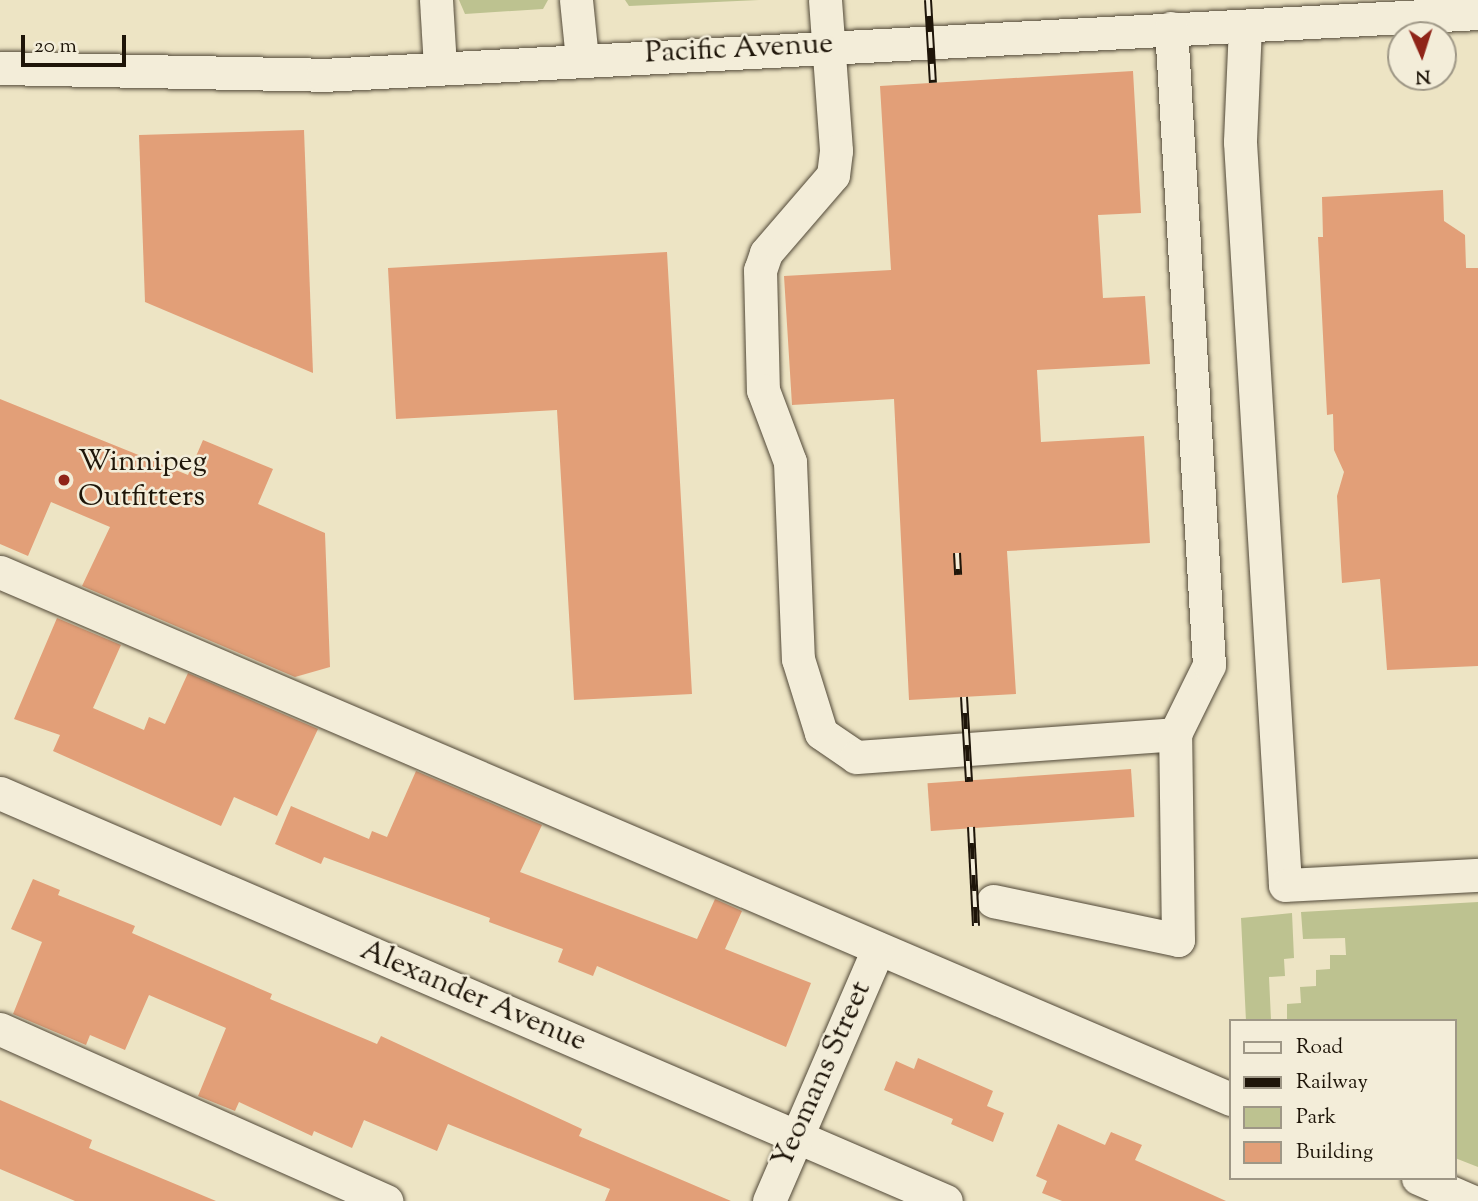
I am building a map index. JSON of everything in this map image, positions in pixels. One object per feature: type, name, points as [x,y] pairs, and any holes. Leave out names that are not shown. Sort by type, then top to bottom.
[{"type":"street","points":[[436,0],[440,68]]},
{"type":"street","points":[[576,0],[582,59]]},
{"type":"street","points":[[824,0],[836,151],[833,175],[766,253],[760,270],[763,390],[790,462],[798,659],[821,733],[856,757],[1175,734]]},
{"type":"street","name":"Pacific Avenue","points":[[0,68],[323,75],[827,45],[1478,13]]},
{"type":"street","points":[[1245,26],[1240,142],[1285,885],[1478,875]]},
{"type":"street","points":[[993,901],[1178,940],[1175,734],[1209,665],[1171,28]]},
{"type":"street","points":[[0,572],[1230,1099]]},
{"type":"street","name":"Alexander Avenue","points":[[0,793],[946,1201]]},
{"type":"street","name":"Yeomans Street","points":[[769,1201],[794,1136],[878,949]]},
{"type":"street","points":[[0,1030],[386,1201]]},
{"type":"street","points":[[1423,1180],[1471,1201]]},
{"type":"green space","points":[[459,0],[548,0],[543,9],[465,14]]},
{"type":"green space","points":[[625,0],[759,0],[629,6]]},
{"type":"green space","points":[[1478,902],[1478,1167],[1457,1159],[1457,1019],[1287,1019],[1287,1004],[1301,1003],[1300,987],[1316,986],[1316,970],[1330,969],[1330,955],[1346,955],[1345,938],[1303,939],[1301,912]]},
{"type":"green space","points":[[1292,913],[1294,958],[1284,959],[1285,976],[1269,977],[1271,1019],[1246,1019],[1241,918]]},
{"type":"building","points":[[1133,71],[1141,213],[1098,215],[1103,298],[1145,296],[1150,364],[1037,370],[1041,442],[1144,436],[1150,543],[1007,551],[1016,694],[909,700],[894,399],[792,405],[784,276],[891,270],[880,86]]},
{"type":"building","points":[[304,130],[313,373],[145,302],[139,135]]},
{"type":"building","points":[[1443,190],[1444,221],[1465,235],[1466,268],[1478,268],[1478,666],[1387,670],[1380,579],[1342,583],[1337,496],[1344,472],[1334,450],[1333,414],[1327,415],[1318,237],[1323,237],[1322,197]]},
{"type":"building","points":[[667,252],[692,694],[574,700],[557,410],[396,419],[388,268]]},
{"type":"building","points":[[0,399],[188,475],[203,440],[273,469],[258,504],[325,533],[330,667],[295,677],[82,586],[110,527],[51,502],[28,556],[0,544]]},
{"type":"building","points":[[57,618],[121,645],[93,708],[144,730],[149,717],[165,724],[188,673],[318,729],[277,816],[234,797],[221,826],[53,751],[60,735],[14,719]]},
{"type":"building","points":[[1131,769],[1134,817],[931,831],[927,783]]},
{"type":"building","points":[[416,771],[542,825],[520,872],[697,939],[715,899],[742,911],[725,949],[811,983],[786,1047],[597,966],[593,976],[558,962],[563,949],[489,922],[490,918],[324,857],[321,864],[275,844],[291,806],[369,839],[372,831],[387,837]]},
{"type":"building","points":[[33,879],[60,890],[58,895],[135,926],[132,933],[272,994],[270,999],[377,1044],[381,1036],[582,1129],[579,1136],[731,1201],[605,1201],[610,1189],[448,1124],[437,1151],[364,1120],[352,1148],[314,1131],[312,1136],[239,1102],[235,1111],[198,1096],[226,1028],[149,995],[125,1050],[90,1035],[86,1045],[13,1014],[42,942],[11,929]]},
{"type":"building","points":[[918,1058],[993,1091],[987,1106],[1004,1113],[993,1142],[951,1124],[953,1119],[884,1090],[896,1061],[914,1069]]},
{"type":"building","points":[[0,1100],[92,1140],[89,1148],[216,1201],[75,1201],[0,1169]]},
{"type":"building","points":[[1058,1124],[1105,1145],[1111,1132],[1142,1145],[1135,1160],[1226,1201],[1062,1201],[1042,1193],[1047,1181],[1036,1176]]},
{"type":"railway","points":[[928,0],[933,83]]},
{"type":"railway","points":[[957,553],[958,575]]},
{"type":"railway","points":[[964,697],[969,782]]},
{"type":"railway","points":[[971,827],[976,926]]},
{"type":"place","name":"Winnipeg Outfitters","points":[[64,480]]}]
